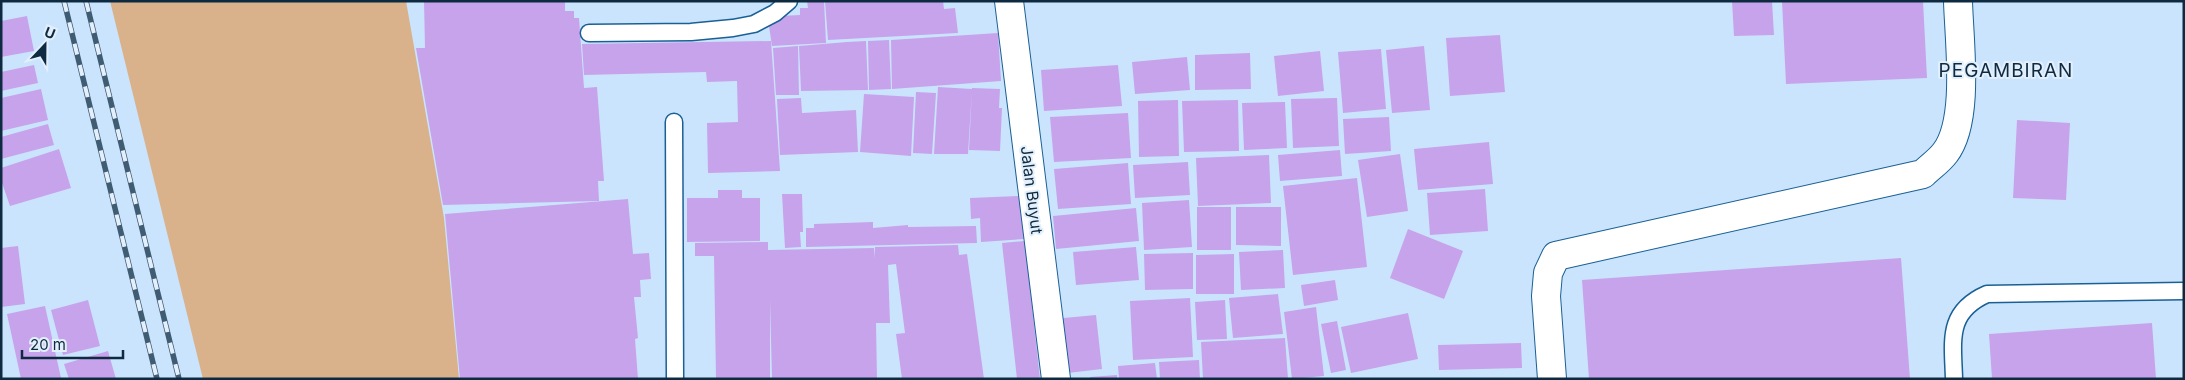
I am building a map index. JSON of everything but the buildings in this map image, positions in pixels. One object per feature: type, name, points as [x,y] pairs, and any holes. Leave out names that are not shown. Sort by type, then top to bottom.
[{"type":"street","name":"Jalan Buyut","points":[[1009,1],[1056,379]]},
{"type":"street","points":[[1552,379],[1546,296],[1548,273],[1556,256],[1923,174],[1946,152],[1956,133],[1961,103],[1958,1]]},
{"type":"lane","points":[[590,33],[691,32],[734,28],[754,24],[775,13],[789,1]]},
{"type":"lane","points":[[674,122],[675,379]]},
{"type":"lane","points":[[1954,379],[1953,335],[1959,316],[1972,301],[1987,294],[2184,291]]},
{"type":"shaded area","points":[[110,1],[406,1],[444,218],[459,379],[203,379]]},
{"type":"railway","points":[[64,1],[157,379]]},
{"type":"railway","points":[[86,1],[179,379]]},
{"type":"district","name":"PEGAMBIRAN","points":[[2006,70]]}]
